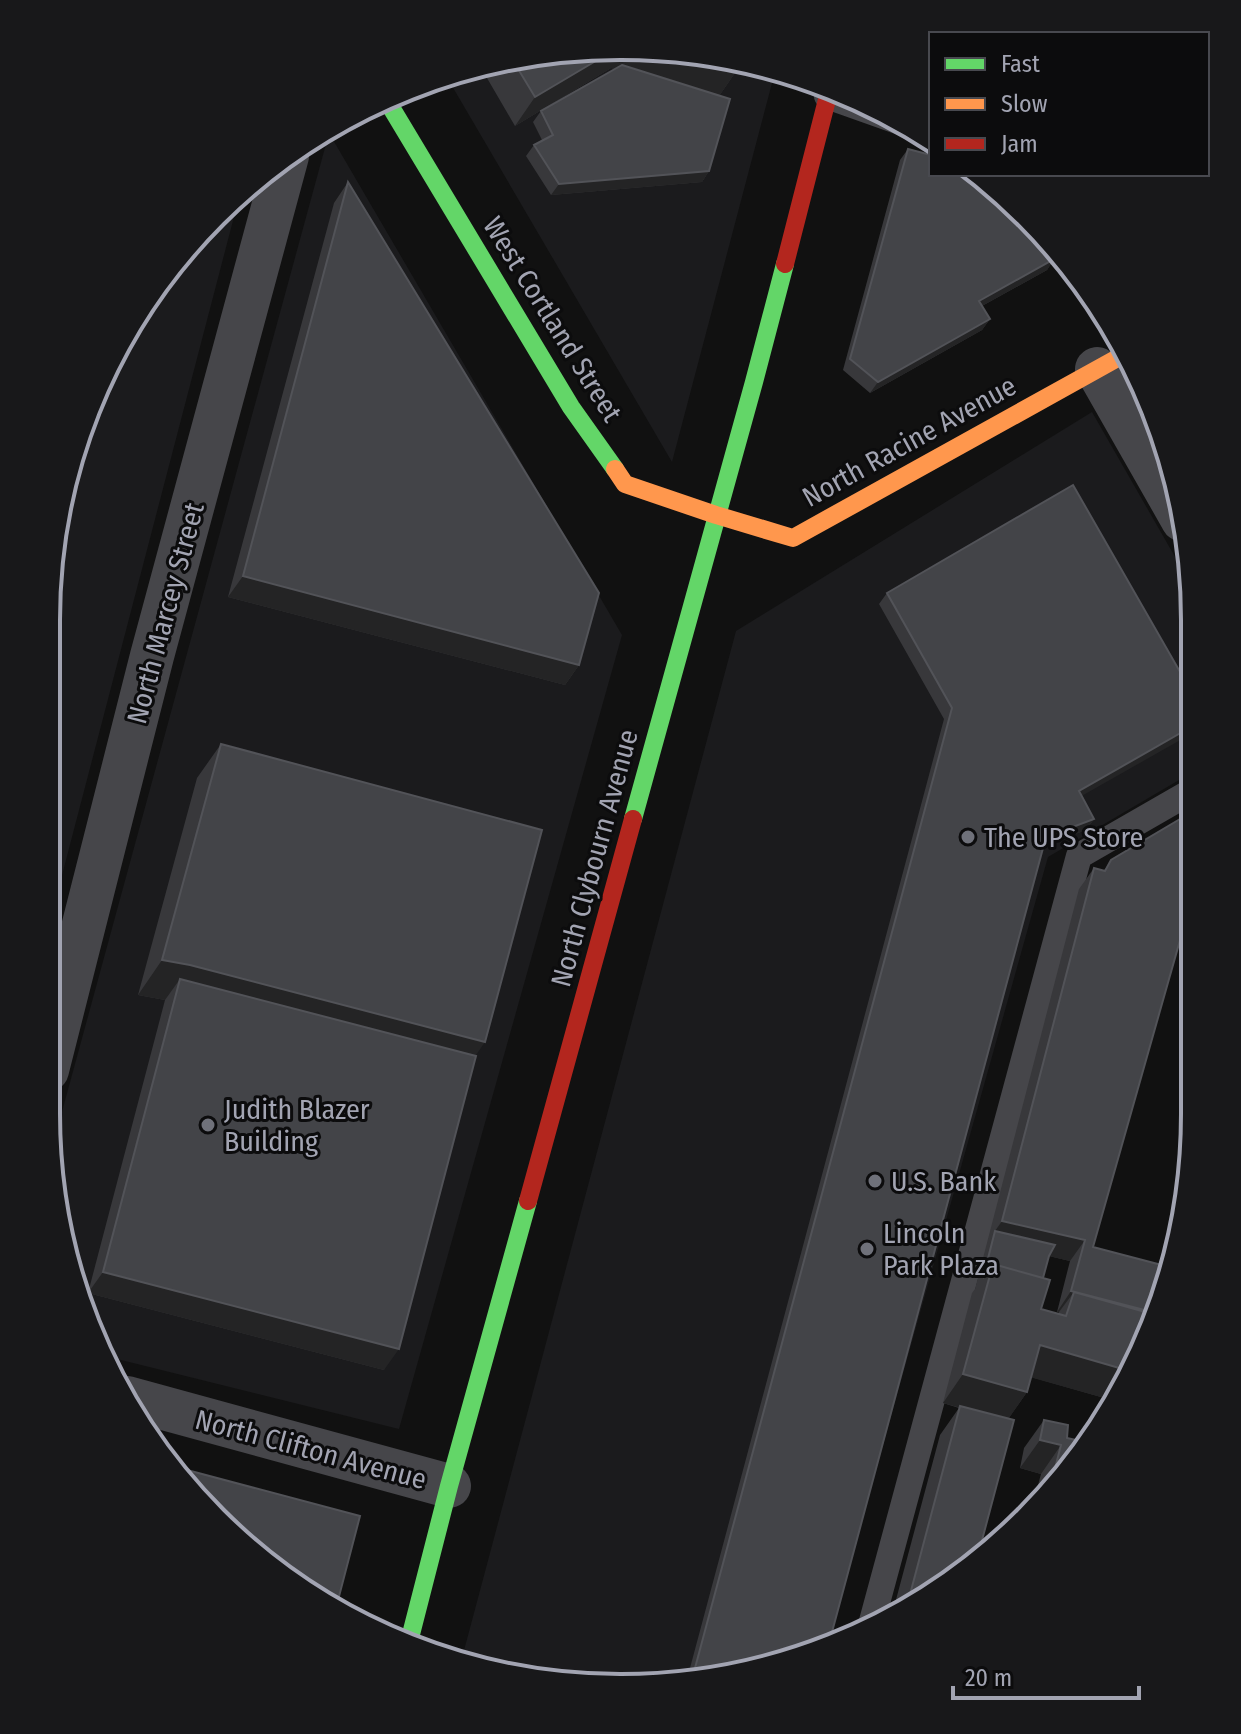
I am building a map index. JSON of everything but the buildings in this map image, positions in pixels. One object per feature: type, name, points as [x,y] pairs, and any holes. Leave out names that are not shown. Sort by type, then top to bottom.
[{"type":"main road","name":"North Clybourn Avenue","points":[[411,1633],[449,1486],[758,367],[826,100]]},
{"type":"main road","name":"West Cortland Street","points":[[392,109],[571,407],[625,484],[716,515]]},
{"type":"main road","name":"North Racine Avenue","points":[[716,515],[793,538],[1110,362]]},
{"type":"street","name":"North Marcey Street","points":[[60,1019],[152,656],[282,174]]},
{"type":"street","points":[[1110,362],[1162,474]]},
{"type":"street","name":"North Clifton Avenue","points":[[140,1401],[449,1486]]},
{"type":"lane","points":[[874,1613],[1079,856],[1181,797]]},
{"type":"shaded area","points":[[620,60],[694,65],[773,81],[672,462],[452,86],[547,65]]},
{"type":"shaded area","points":[[333,139],[622,635],[399,1429],[117,1359],[79,1259],[65,1187],[60,1119],[326,143]]},
{"type":"shaded area","points":[[235,214],[60,883],[61,584],[79,475],[103,406],[135,340],[176,279]]},
{"type":"shaded area","name":"Lincoln Park Plaza","points":[[1092,412],[1178,561],[1181,620],[1181,779],[1048,857],[830,1633],[766,1655],[657,1673],[584,1673],[475,1655],[464,1651],[736,631]]},
{"type":"traffic: fast","points":[[392,109],[571,407],[615,469]]},
{"type":"traffic: fast","points":[[633,819],[785,264]]},
{"type":"traffic: fast","points":[[411,1633],[528,1201]]},
{"type":"traffic: slow","points":[[615,469],[625,484],[793,538],[1116,359]]},
{"type":"traffic: jam","points":[[785,264],[827,100]]},
{"type":"traffic: jam","points":[[528,1201],[633,819]]},
{"type":"place","name":"The UPS Store","points":[[968,837]]},
{"type":"place","name":"Judith Blazer Building","points":[[208,1125]]},
{"type":"place","name":"U.S. Bank","points":[[875,1181]]},
{"type":"place","name":"Lincoln Park Plaza","points":[[867,1249]]}]
